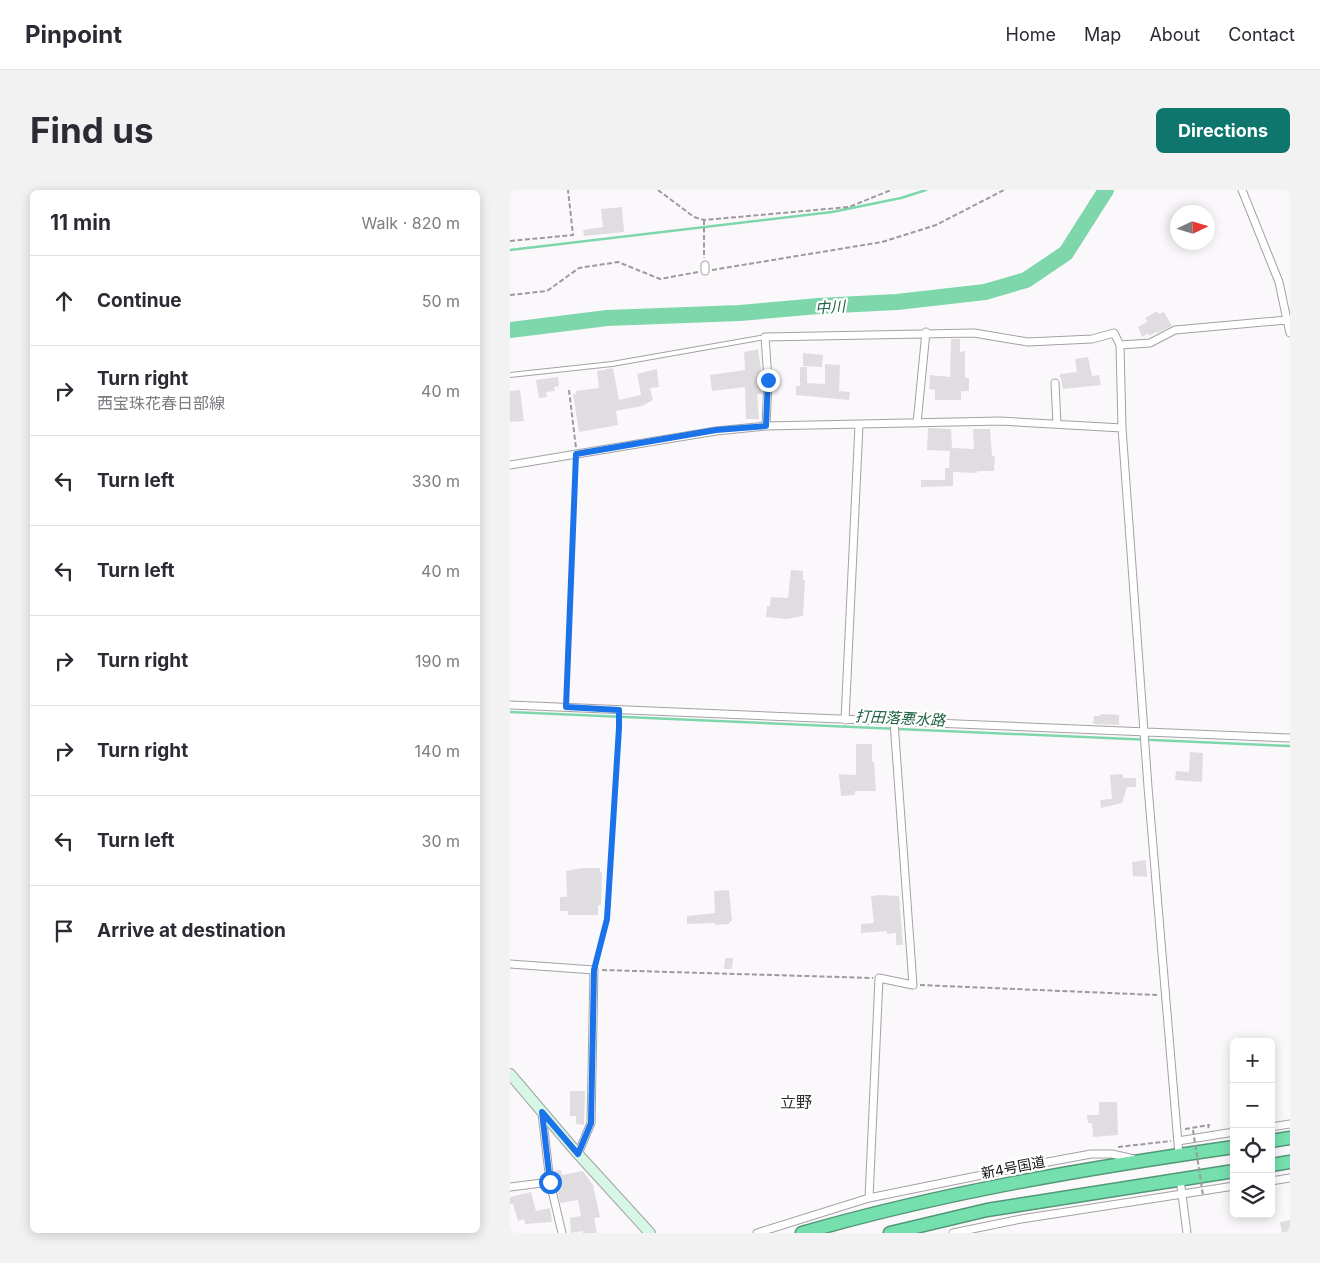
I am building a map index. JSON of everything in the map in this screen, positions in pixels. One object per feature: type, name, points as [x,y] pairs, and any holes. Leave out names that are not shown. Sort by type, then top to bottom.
[{"type":"highway","points":[[1275,1140],[1290,1138]]},
{"type":"highway","name":"新4号国道","points":[[802,1233],[955,1194],[1033,1178],[1230,1148]]},
{"type":"highway","points":[[1275,1164],[1290,1162]]},
{"type":"highway","points":[[890,1233],[996,1209],[1230,1172]]},
{"type":"main road","points":[[510,1074],[578,1154],[650,1233]]},
{"type":"street","points":[[1242,190],[1279,282],[1290,333]]},
{"type":"street","points":[[1120,346],[1150,343],[1176,330],[1287,320]]},
{"type":"street","points":[[916,423],[926,332]]},
{"type":"street","points":[[766,426],[768,380],[765,337],[926,332],[974,333],[1028,342],[1092,339],[1114,333],[1120,346],[1122,428],[1144,732],[1179,1155]]},
{"type":"street","points":[[1055,383],[1057,424]]},
{"type":"street","points":[[510,465],[716,430],[766,426],[1000,421],[1122,428]]},
{"type":"street","points":[[846,720],[860,425]]},
{"type":"street","points":[[510,704],[1290,738]]},
{"type":"street","points":[[869,1198],[880,978],[913,985],[894,722]]},
{"type":"street","points":[[510,964],[594,970],[591,1123],[578,1154]]},
{"type":"street","points":[[542,1112],[550,1182],[562,1233]]},
{"type":"street","points":[[1275,1126],[1290,1124]]},
{"type":"street","points":[[1178,1141],[1230,1133]]},
{"type":"street","points":[[757,1233],[869,1198],[1091,1154],[1112,1154],[1143,1160]]},
{"type":"street","points":[[1275,1180],[1290,1178]]},
{"type":"street","points":[[1180,1179],[1187,1233]]},
{"type":"street","points":[[510,1187],[550,1182]]},
{"type":"street","points":[[953,1233],[1021,1219],[1230,1187]]},
{"type":"lane","points":[[510,375],[621,362],[765,337]]},
{"type":"path","points":[[510,241],[573,235],[568,190]]},
{"type":"path","points":[[658,190],[694,217],[704,220],[849,207],[891,190]]},
{"type":"path","points":[[510,296],[547,291],[579,268],[618,262],[660,279],[705,268],[882,242],[936,225],[1004,190]]},
{"type":"path","points":[[704,220],[705,268]]},
{"type":"path","points":[[566,707],[576,454],[569,390]]},
{"type":"path","points":[[619,710],[607,919],[594,970],[880,978]]},
{"type":"path","points":[[913,985],[1165,996]]},
{"type":"path","points":[[1203,1195],[1193,1129],[1209,1127]]},
{"type":"building","points":[[622,207],[624,232],[584,236],[583,230],[603,227],[601,209]]},
{"type":"building","points":[[1157,311],[1159,314],[1164,312],[1172,326],[1149,336],[1148,333],[1142,337],[1138,327],[1147,322],[1145,318]]},
{"type":"building","points":[[951,339],[960,339],[960,352],[965,351],[965,378],[969,378],[969,391],[961,391],[961,400],[935,400],[935,390],[929,389],[930,375],[950,377]]},
{"type":"building","points":[[758,349],[763,383],[762,394],[757,394],[759,419],[746,419],[745,387],[712,391],[710,375],[745,370],[744,352]]},
{"type":"building","points":[[803,353],[823,355],[822,367],[803,366]]},
{"type":"building","points":[[1088,357],[1092,376],[1099,375],[1101,385],[1063,389],[1060,374],[1077,372],[1075,359]]},
{"type":"building","points":[[825,364],[840,365],[839,391],[850,392],[849,400],[796,395],[796,386],[800,386],[800,367],[807,367],[807,383],[825,384]]},
{"type":"building","points":[[613,368],[619,400],[641,395],[637,374],[657,369],[659,387],[650,388],[653,400],[642,406],[616,411],[618,425],[579,432],[573,394],[576,394],[576,391],[599,388],[597,371]]},
{"type":"building","points":[[558,377],[559,386],[554,387],[555,391],[546,392],[547,397],[539,398],[536,380]]},
{"type":"building","points":[[520,390],[524,421],[510,422],[510,391]]},
{"type":"building","points":[[928,428],[951,429],[952,448],[974,449],[973,429],[990,429],[992,456],[995,456],[994,471],[977,471],[977,473],[953,472],[953,486],[921,487],[921,480],[945,480],[945,468],[949,468],[950,451],[927,450]]},
{"type":"building","points":[[791,570],[803,571],[803,580],[805,580],[803,616],[787,619],[766,617],[767,606],[770,606],[771,597],[788,598]]},
{"type":"building","points":[[1101,714],[1119,715],[1119,725],[1093,724],[1094,716],[1100,716]]},
{"type":"building","points":[[856,744],[872,744],[872,762],[874,762],[876,791],[855,791],[855,795],[841,796],[839,774],[856,775]]},
{"type":"building","points":[[1190,752],[1203,753],[1202,782],[1175,780],[1176,771],[1189,772]]},
{"type":"building","points":[[1123,774],[1123,778],[1136,778],[1136,787],[1127,787],[1122,803],[1101,808],[1100,800],[1112,799],[1110,775]]},
{"type":"building","points":[[1146,860],[1147,877],[1133,876],[1132,862]]},
{"type":"building","points":[[600,868],[600,872],[602,872],[601,905],[598,905],[598,915],[568,915],[568,911],[560,911],[560,897],[567,897],[566,871]]},
{"type":"building","points":[[729,890],[732,921],[729,924],[687,924],[687,916],[715,913],[714,891]]},
{"type":"building","points":[[871,896],[899,896],[903,945],[896,945],[896,933],[887,934],[887,931],[861,933],[861,924],[874,923]]},
{"type":"building","points":[[725,958],[733,958],[732,969],[724,969]]},
{"type":"building","points":[[570,1091],[585,1091],[584,1125],[576,1124],[576,1116],[570,1116]]},
{"type":"building","points":[[1099,1102],[1117,1102],[1118,1135],[1093,1137],[1092,1123],[1088,1123],[1087,1115],[1099,1115]]},
{"type":"building","points":[[561,1170],[562,1175],[583,1171],[593,1185],[600,1217],[594,1218],[597,1233],[583,1233],[583,1231],[571,1233],[570,1218],[581,1216],[578,1200],[560,1203],[554,1171]]},
{"type":"building","points":[[531,1192],[536,1211],[550,1208],[552,1222],[525,1224],[524,1219],[518,1221],[513,1204],[510,1204],[510,1197]]},
{"type":"building","points":[[1290,1220],[1290,1231],[1282,1233],[1280,1222]]},
{"type":"waterway","points":[[510,250],[832,212],[901,198],[926,190]]},
{"type":"waterway","name":"中川","points":[[510,330],[607,318],[740,313],[818,306],[897,302],[985,292],[1026,280],[1066,253],[1106,190]]},
{"type":"waterway","name":"打田落悪水路","points":[[510,712],[1290,746]]},
{"type":"district","name":"立野","points":[[796,1102]]},
{"type":"route","points":[[550,1182],[542,1112],[578,1154],[591,1123],[594,970],[607,919],[619,728],[619,710],[566,707],[576,454],[716,430],[766,426],[768,380]]}]
